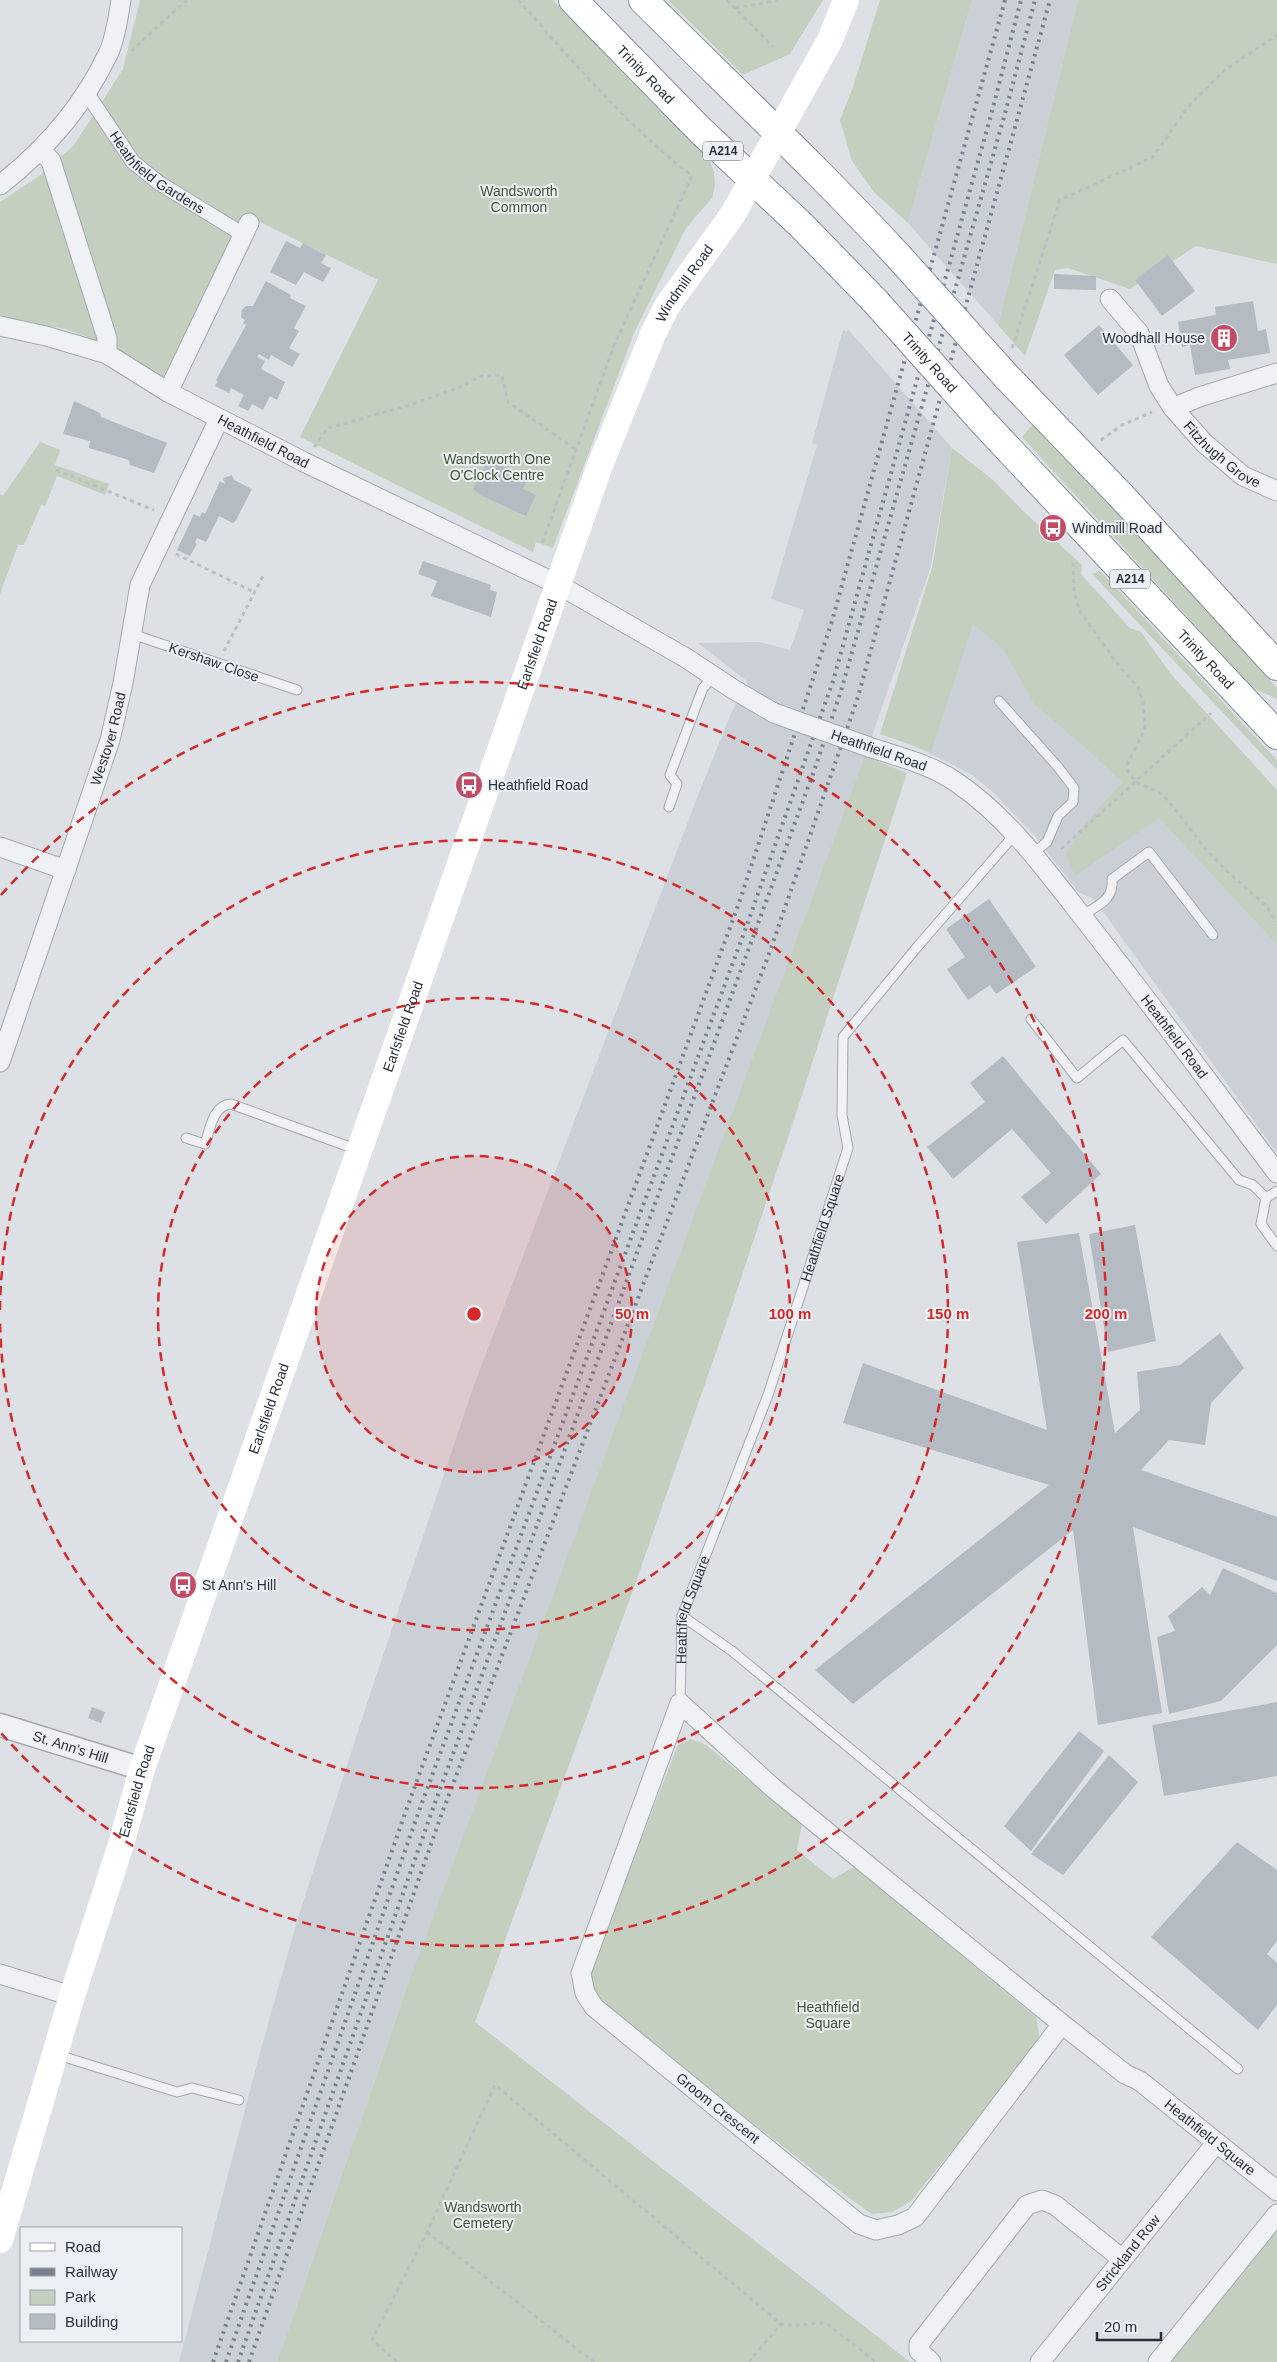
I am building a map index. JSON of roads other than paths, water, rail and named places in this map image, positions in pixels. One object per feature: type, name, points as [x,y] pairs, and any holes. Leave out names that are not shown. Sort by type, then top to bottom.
[{"type":"highway","name":"Trinity Road","points":[[573,0],[875,301],[984,422],[1276,733]]},
{"type":"highway","points":[[644,0],[838,191],[1006,376],[1126,501],[1277,666]]},
{"type":"main road","name":"Windmill Road","points":[[559,585],[599,468],[653,334],[676,292],[733,214],[753,180],[826,47],[846,0]]},
{"type":"main road","name":"Earlsfield Road","points":[[2,2224],[122,1841],[142,1770],[358,1150],[559,585]]},
{"type":"street","points":[[0,185],[41,150],[86,92],[109,52],[115,35],[121,0]]},
{"type":"street","name":"Heathfield Gardens","points":[[86,92],[133,162],[159,183],[246,229],[168,392]]},
{"type":"street","points":[[41,150],[51,161],[106,338],[107,354]]},
{"type":"street","name":"Fitzhugh Grove","points":[[1110,299],[1139,333],[1158,386],[1172,406],[1204,443],[1243,476],[1277,491]]},
{"type":"street","name":"Heathfield Road","points":[[0,326],[46,336],[107,354],[168,392],[304,462],[559,585],[686,658],[774,713],[926,765],[956,782],[989,808],[1037,860],[1082,916],[1277,1173]]},
{"type":"street","name":"Fitzhugh Grove","points":[[1172,406],[1277,373]]},
{"type":"street","name":"Westover Road","points":[[0,1062],[110,740],[140,586],[220,419]]},
{"type":"street","points":[[0,847],[66,870]]},
{"type":"street","name":"Groom Crescent","points":[[680,1703],[581,1973],[585,1993],[594,2007],[859,2224],[876,2230],[898,2226],[915,2217],[1062,2024]]},
{"type":"street","name":"Heathfield Square","points":[[680,1703],[779,1793],[1062,2024],[1125,2074],[1140,2080],[1277,2191]]},
{"type":"street","name":"St. Ann's Hill","points":[[0,1726],[142,1770]]},
{"type":"street","points":[[0,1974],[72,1996]]},
{"type":"street","name":"Strickland Row","points":[[1040,2362],[1216,2142]]},
{"type":"street","points":[[931,2362],[919,2351],[919,2344],[1028,2205],[1042,2200],[1055,2205],[1122,2259]]},
{"type":"street","points":[[1158,2362],[1277,2214]]},
{"type":"lane","name":"Kershaw Close","points":[[132,634],[297,690]]},
{"type":"lane","points":[[669,808],[677,784],[670,775],[703,688],[713,676]]},
{"type":"lane","points":[[999,701],[1058,767],[1074,788],[1074,802],[1058,816],[1037,860]]},
{"type":"lane","name":"Heathfield Square","points":[[680,1703],[682,1616],[768,1395],[848,1148],[842,1115],[843,1037],[1014,834]]},
{"type":"lane","points":[[1082,916],[1110,897],[1113,890],[1112,880],[1150,852],[1213,935]]},
{"type":"lane","points":[[1031,1019],[1077,1078],[1123,1040],[1239,1180],[1253,1185],[1266,1198]]},
{"type":"lane","points":[[186,1138],[205,1144],[218,1108],[224,1104],[231,1104],[358,1150]]},
{"type":"lane","points":[[1277,1191],[1266,1198],[1261,1224],[1277,1246]]},
{"type":"lane","points":[[682,1616],[732,1651],[1238,2069]]},
{"type":"lane","points":[[55,2054],[178,2092],[192,2088],[239,2100]]},
{"type":"railway","points":[[213,2362],[408,1805],[739,903],[832,621],[1005,0]]},
{"type":"railway","points":[[226,2362],[420,1808],[748,922],[833,681],[991,115],[1021,0]]},
{"type":"railway","points":[[238,2362],[432,1811],[814,771],[841,691],[1004,117],[1035,0]]},
{"type":"railway","points":[[249,2362],[442,1813],[770,951],[858,697],[1050,0]]},
{"type":"place","name":"Woodhall House","points":[[1224,338]]},
{"type":"place","name":"Windmill Road","points":[[1053,528]]},
{"type":"place","name":"Heathfield Road","points":[[469,785]]},
{"type":"place","name":"St Ann's Hill","points":[[183,1585]]},
{"type":"park label","name":"Wandsworth Common","points":[[519,200]]},
{"type":"park label","name":"Wandsworth One O'Clock Centre","points":[[497,468]]},
{"type":"park label","name":"Wandsworth Cemetery","points":[[483,2216]]}]
